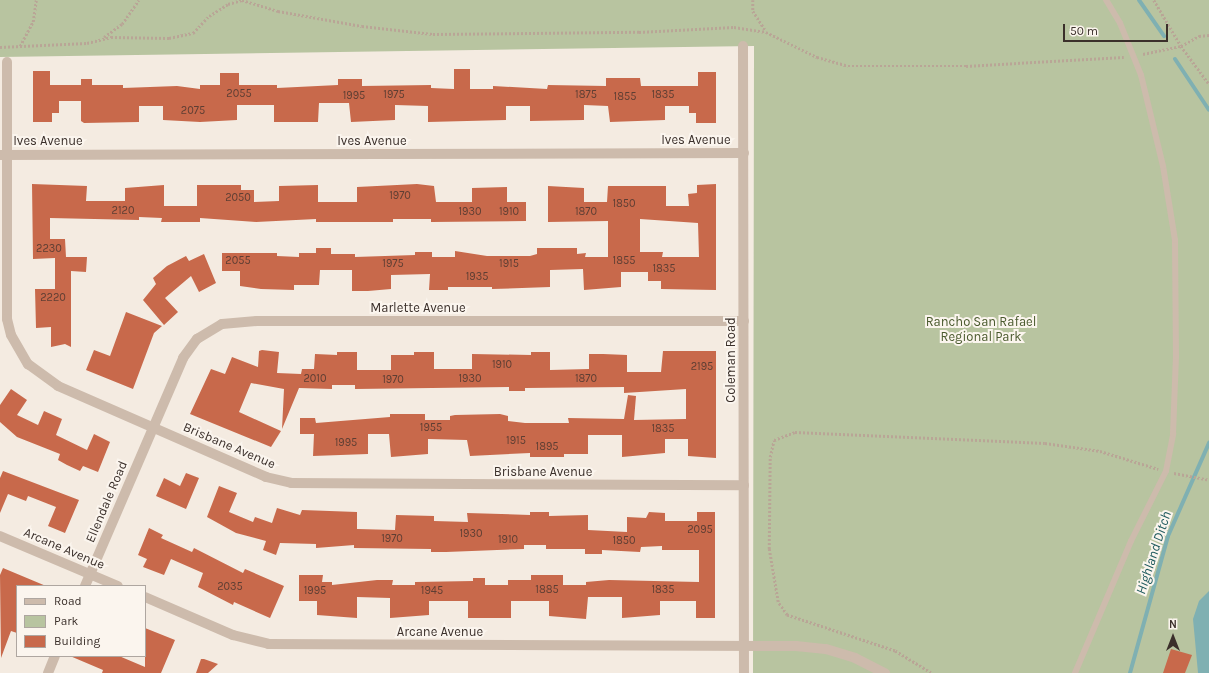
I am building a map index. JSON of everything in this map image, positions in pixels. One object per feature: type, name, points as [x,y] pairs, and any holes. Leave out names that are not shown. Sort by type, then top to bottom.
[{"type":"street","name":"Coleman Road","points":[[743,46],[744,673]]},
{"type":"street","name":"Brisbane Avenue","points":[[7,62],[3,155],[4,324],[19,350],[41,375],[75,395],[266,477],[304,485],[744,485]]},
{"type":"street","name":"Ives Avenue","points":[[3,155],[744,153]]},
{"type":"street","name":"Marlette Avenue","points":[[152,428],[189,349],[210,330],[235,322],[744,321]]},
{"type":"street","name":"Ellendale Road","points":[[85,585],[152,428]]},
{"type":"street","name":"Arcane Avenue","points":[[0,536],[116,585]]},
{"type":"street","name":"Arcane Avenue","points":[[146,598],[233,635],[282,645],[744,645],[826,649],[855,658],[885,673]]},
{"type":"street","points":[[48,673],[55,657]]},
{"type":"lane","points":[[1075,673],[1131,541],[1166,471],[1173,434],[1176,357],[1175,240],[1163,166],[1133,56],[1120,23],[1106,0]]},
{"type":"path","points":[[20,46],[33,22],[36,0]]},
{"type":"path","points":[[102,39],[122,24],[139,0]]},
{"type":"path","points":[[0,47],[87,43],[102,39],[169,38],[193,33],[209,16],[228,4],[242,0],[278,11],[362,26],[433,34],[631,32],[734,27],[766,32],[817,57],[848,66],[966,66],[1133,56],[1181,46],[1199,36],[1209,35]]},
{"type":"path","points":[[753,0],[753,11],[766,32]]},
{"type":"path","points":[[1154,0],[1181,46],[1209,84]]},
{"type":"path","points":[[931,673],[895,651],[787,616],[777,596],[769,548],[770,457],[774,440],[795,432],[1045,443],[1100,451],[1166,471],[1209,480]]},
{"type":"green space","name":"Rancho San Rafael Regional Park","points":[[0,0],[1209,0],[1209,673],[753,673],[754,46],[0,57]]},
{"type":"water","points":[[1209,591],[1209,673],[1198,673],[1193,619],[1199,601]]},
{"type":"building","points":[[454,69],[470,69],[470,89],[493,89],[493,86],[547,89],[548,85],[606,86],[606,78],[640,78],[641,86],[698,86],[698,72],[716,72],[716,123],[696,123],[696,113],[689,113],[689,106],[665,106],[665,120],[610,122],[608,106],[584,105],[584,120],[530,121],[530,106],[506,106],[506,120],[428,122],[428,106],[395,105],[395,120],[351,122],[349,103],[319,103],[318,122],[274,122],[274,105],[237,105],[237,120],[200,122],[163,120],[163,106],[139,106],[139,122],[84,123],[81,121],[81,101],[59,101],[59,113],[52,113],[52,122],[33,122],[33,71],[50,71],[50,85],[81,85],[81,79],[92,79],[92,85],[123,85],[123,88],[177,86],[200,89],[200,85],[220,85],[220,73],[239,73],[239,85],[277,85],[277,88],[338,85],[338,79],[362,79],[362,86],[431,85],[431,88],[454,89]]},
{"type":"building","points":[[32,184],[87,186],[86,201],[125,201],[125,188],[164,185],[164,206],[197,206],[197,185],[241,185],[241,190],[254,190],[254,202],[279,201],[279,186],[318,185],[318,202],[357,202],[357,187],[417,184],[434,186],[436,202],[472,202],[472,188],[507,187],[507,202],[526,202],[526,221],[431,222],[431,219],[393,219],[393,222],[316,222],[316,219],[256,222],[200,218],[200,222],[161,222],[162,218],[139,217],[139,220],[50,218],[50,239],[65,239],[66,257],[87,257],[86,272],[71,271],[71,347],[65,344],[51,347],[51,327],[36,328],[35,289],[55,289],[55,258],[33,259]]},
{"type":"building","points":[[716,184],[716,290],[661,289],[661,281],[648,281],[648,272],[621,272],[621,287],[584,290],[583,269],[550,270],[550,287],[492,289],[492,287],[448,287],[448,290],[429,290],[430,274],[391,275],[391,289],[352,291],[352,270],[320,270],[319,285],[294,285],[294,290],[261,289],[240,286],[240,271],[222,271],[222,253],[277,253],[277,256],[299,257],[299,253],[316,253],[316,248],[331,248],[331,254],[355,254],[355,257],[415,255],[415,252],[432,252],[432,257],[455,257],[455,251],[487,256],[530,256],[537,254],[537,248],[577,248],[577,254],[586,253],[585,257],[608,257],[608,221],[548,222],[548,186],[584,188],[584,202],[607,202],[608,186],[666,186],[666,206],[689,206],[688,194],[697,193],[697,185]],"holes":[[[640,219],[698,223],[699,257],[662,257],[663,252],[640,252]]]},
{"type":"building","points":[[204,254],[216,283],[199,292],[191,276],[165,298],[178,312],[164,325],[143,300],[156,284],[153,278],[167,266],[186,256],[189,261]]},
{"type":"building","points":[[126,312],[162,326],[154,333],[133,389],[86,370],[94,350],[110,356]]},
{"type":"building","points":[[259,351],[279,352],[277,373],[301,374],[302,369],[314,369],[315,354],[337,355],[337,352],[357,352],[357,370],[391,370],[391,355],[414,355],[414,352],[434,352],[434,369],[472,369],[472,354],[531,355],[531,352],[550,352],[550,370],[589,369],[589,354],[603,354],[627,355],[627,372],[661,372],[663,351],[716,351],[716,458],[688,456],[688,439],[665,439],[665,453],[622,457],[622,435],[588,435],[588,454],[564,454],[564,457],[530,457],[530,453],[470,456],[467,440],[428,439],[428,454],[391,457],[389,434],[368,434],[368,454],[313,456],[314,434],[300,434],[300,418],[315,418],[316,423],[390,417],[390,414],[425,414],[425,420],[450,420],[450,416],[455,415],[500,414],[508,416],[508,421],[525,423],[569,423],[568,418],[624,419],[628,395],[636,396],[634,420],[686,419],[686,389],[624,393],[624,387],[525,388],[525,391],[509,391],[509,387],[355,389],[355,385],[332,385],[332,389],[299,388],[282,429],[284,389],[251,383],[239,412],[281,431],[271,447],[190,414],[211,369],[225,374],[232,357],[258,367]]},
{"type":"building","points":[[11,389],[27,400],[17,415],[38,425],[44,411],[62,419],[56,435],[87,450],[94,434],[110,442],[98,472],[83,466],[80,471],[67,465],[58,460],[60,454],[17,437],[0,422],[0,405]]},
{"type":"building","points":[[3,471],[79,500],[65,533],[48,526],[56,507],[28,496],[26,501],[8,494],[0,513],[0,478]]},
{"type":"building","points":[[186,473],[199,478],[186,509],[156,496],[164,478],[180,486]]},
{"type":"building","points":[[219,486],[237,493],[229,512],[253,522],[255,517],[272,523],[277,508],[300,515],[302,510],[357,512],[357,529],[395,530],[396,515],[434,516],[434,521],[468,522],[467,513],[530,515],[530,512],[549,512],[549,516],[588,515],[588,530],[627,532],[627,517],[646,518],[649,512],[665,513],[665,521],[697,521],[697,512],[715,512],[715,618],[696,618],[696,601],[660,601],[660,615],[622,618],[622,597],[588,597],[586,619],[549,616],[549,601],[511,601],[511,618],[468,618],[468,601],[429,601],[429,615],[390,618],[390,598],[357,597],[357,618],[317,615],[317,601],[299,601],[299,575],[323,575],[322,582],[332,582],[332,585],[377,580],[393,580],[392,585],[415,585],[415,582],[473,581],[473,578],[485,578],[485,585],[508,585],[508,580],[531,580],[531,575],[563,575],[563,585],[586,585],[586,582],[609,580],[699,582],[699,550],[662,550],[662,546],[641,547],[640,552],[602,550],[602,554],[585,554],[585,549],[546,549],[546,545],[524,545],[524,549],[431,552],[431,549],[354,548],[354,545],[316,548],[316,544],[280,543],[276,555],[263,550],[266,541],[236,533],[207,517]]},
{"type":"building","points":[[149,528],[163,535],[161,538],[192,552],[194,548],[243,573],[245,569],[284,586],[270,618],[234,602],[233,605],[198,587],[203,573],[171,559],[164,575],[143,567],[147,559],[138,555]]},
{"type":"building","points":[[3,568],[44,585],[16,585],[16,633],[11,631],[1,658],[0,575]]},
{"type":"building","points":[[146,628],[175,640],[161,673],[102,673],[103,670],[72,657],[121,657],[145,667]]},
{"type":"building","points":[[1171,649],[1192,655],[1185,673],[1163,673]]},
{"type":"building","points":[[201,659],[218,664],[208,673],[196,673]]},
{"type":"waterway","name":"Highland Ditch","points":[[1139,0],[1164,36]]},
{"type":"waterway","name":"Highland Ditch","points":[[1175,59],[1209,110]]},
{"type":"waterway","name":"Highland Ditch","points":[[1130,673],[1168,536],[1209,443]]}]
